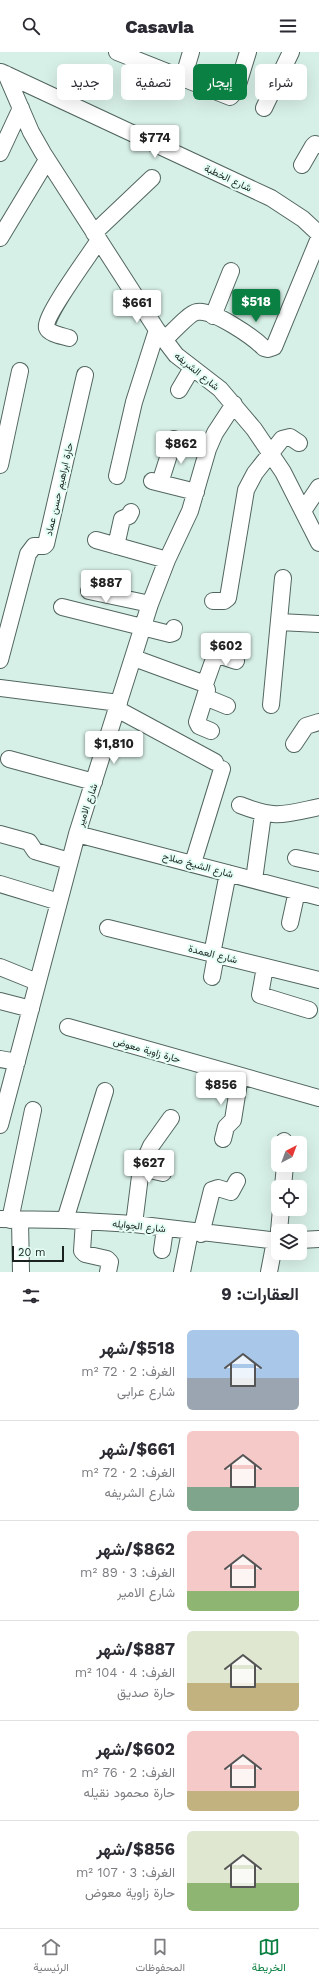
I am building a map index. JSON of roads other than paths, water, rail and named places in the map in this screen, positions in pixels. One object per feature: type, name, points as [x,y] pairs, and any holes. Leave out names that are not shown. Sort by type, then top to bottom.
[{"type":"street","points":[[185,72],[191,52]]},
{"type":"street","points":[[185,80],[227,96],[234,95],[248,52]]},
{"type":"street","points":[[264,108],[291,52]]},
{"type":"street","points":[[122,53],[148,64]]},
{"type":"street","name":"شارع الشريفه","points":[[3,72],[31,132],[47,160],[161,335],[176,355],[220,389],[234,404],[272,453],[311,506],[319,543]]},
{"type":"street","name":"شارع الخطبة","points":[[3,72],[271,198],[303,220],[319,234]]},
{"type":"street","points":[[0,153],[21,108]]},
{"type":"street","points":[[302,165],[313,146],[315,144],[319,145]]},
{"type":"street","points":[[0,238],[47,160]]},
{"type":"street","points":[[69,338],[52,332],[47,328],[46,323],[97,237],[152,178]]},
{"type":"street","points":[[117,476],[134,402],[161,335],[192,314],[202,312],[234,325],[268,350],[274,347],[319,238]]},
{"type":"street","points":[[213,316],[231,271]]},
{"type":"street","points":[[179,390],[192,368]]},
{"type":"street","points":[[0,465],[20,371]]},
{"type":"street","name":"حارة ابراهيم حسن عماد","points":[[0,660],[28,554],[34,546],[44,546],[46,544],[85,375]]},
{"type":"street","name":"شارع الامير","points":[[1,1118],[76,834],[144,627],[150,604],[168,560],[184,527],[208,449],[218,428],[234,404]]},
{"type":"street","points":[[213,601],[224,601],[228,598],[246,490],[255,473],[282,439],[290,437],[299,443]]},
{"type":"street","points":[[174,438],[156,482],[196,492]]},
{"type":"street","points":[[311,506],[319,487]]},
{"type":"street","points":[[116,546],[122,519],[129,516],[131,512]]},
{"type":"street","points":[[96,540],[168,560]]},
{"type":"street","points":[[271,705],[283,578]]},
{"type":"street","points":[[89,591],[150,604]]},
{"type":"street","points":[[62,607],[170,634],[174,628]]},
{"type":"street","points":[[279,622],[319,624]]},
{"type":"street","points":[[211,731],[199,726],[197,722],[217,648],[236,661]]},
{"type":"street","points":[[134,658],[205,691],[227,706]]},
{"type":"street","points":[[0,688],[118,706],[218,765],[193,863]]},
{"type":"street","points":[[294,744],[306,726],[319,722]]},
{"type":"street","points":[[9,759],[94,782]]},
{"type":"street","points":[[240,805],[263,814],[283,815],[319,807]]},
{"type":"street","points":[[254,880],[263,814]]},
{"type":"street","points":[[0,834],[29,842],[35,851],[69,861]]},
{"type":"street","name":"شارع الشيخ صلاح","points":[[76,834],[193,863],[319,897]]},
{"type":"street","points":[[296,858],[319,863]]},
{"type":"street","points":[[212,977],[214,954],[228,873]]},
{"type":"street","points":[[0,884],[58,902]]},
{"type":"street","points":[[290,923],[297,891]]},
{"type":"street","name":"شارع العمدة","points":[[108,928],[319,980]]},
{"type":"street","points":[[0,967],[38,982]]},
{"type":"street","points":[[265,967],[260,996],[309,1010]]},
{"type":"street","points":[[0,1001],[31,1009]]},
{"type":"street","name":"حارة زاوية معوض","points":[[68,1027],[319,1098]]},
{"type":"street","points":[[0,1059],[17,1062]]},
{"type":"street","points":[[223,1139],[226,1127],[233,1120],[240,1076]]},
{"type":"street","points":[[65,1220],[105,1091]]},
{"type":"street","points":[[22,1272],[10,1220],[33,1110]]},
{"type":"street","points":[[134,1224],[141,1168],[151,1146],[171,1118]]},
{"type":"street","points":[[141,1168],[163,1173]]},
{"type":"street","points":[[182,1272],[212,1190],[218,1188],[231,1192],[237,1181]]},
{"type":"street","name":"شارع الجوايله","points":[[10,1220],[65,1220],[134,1224],[196,1233],[271,1238]]},
{"type":"street","points":[[84,1221],[82,1251],[85,1254],[107,1259],[110,1262],[108,1272]]},
{"type":"street","points":[[162,1250],[165,1229]]},
{"type":"street","points":[[307,1240],[319,1239]]},
{"type":"street","points":[[270,1272],[272,1260]]}]
